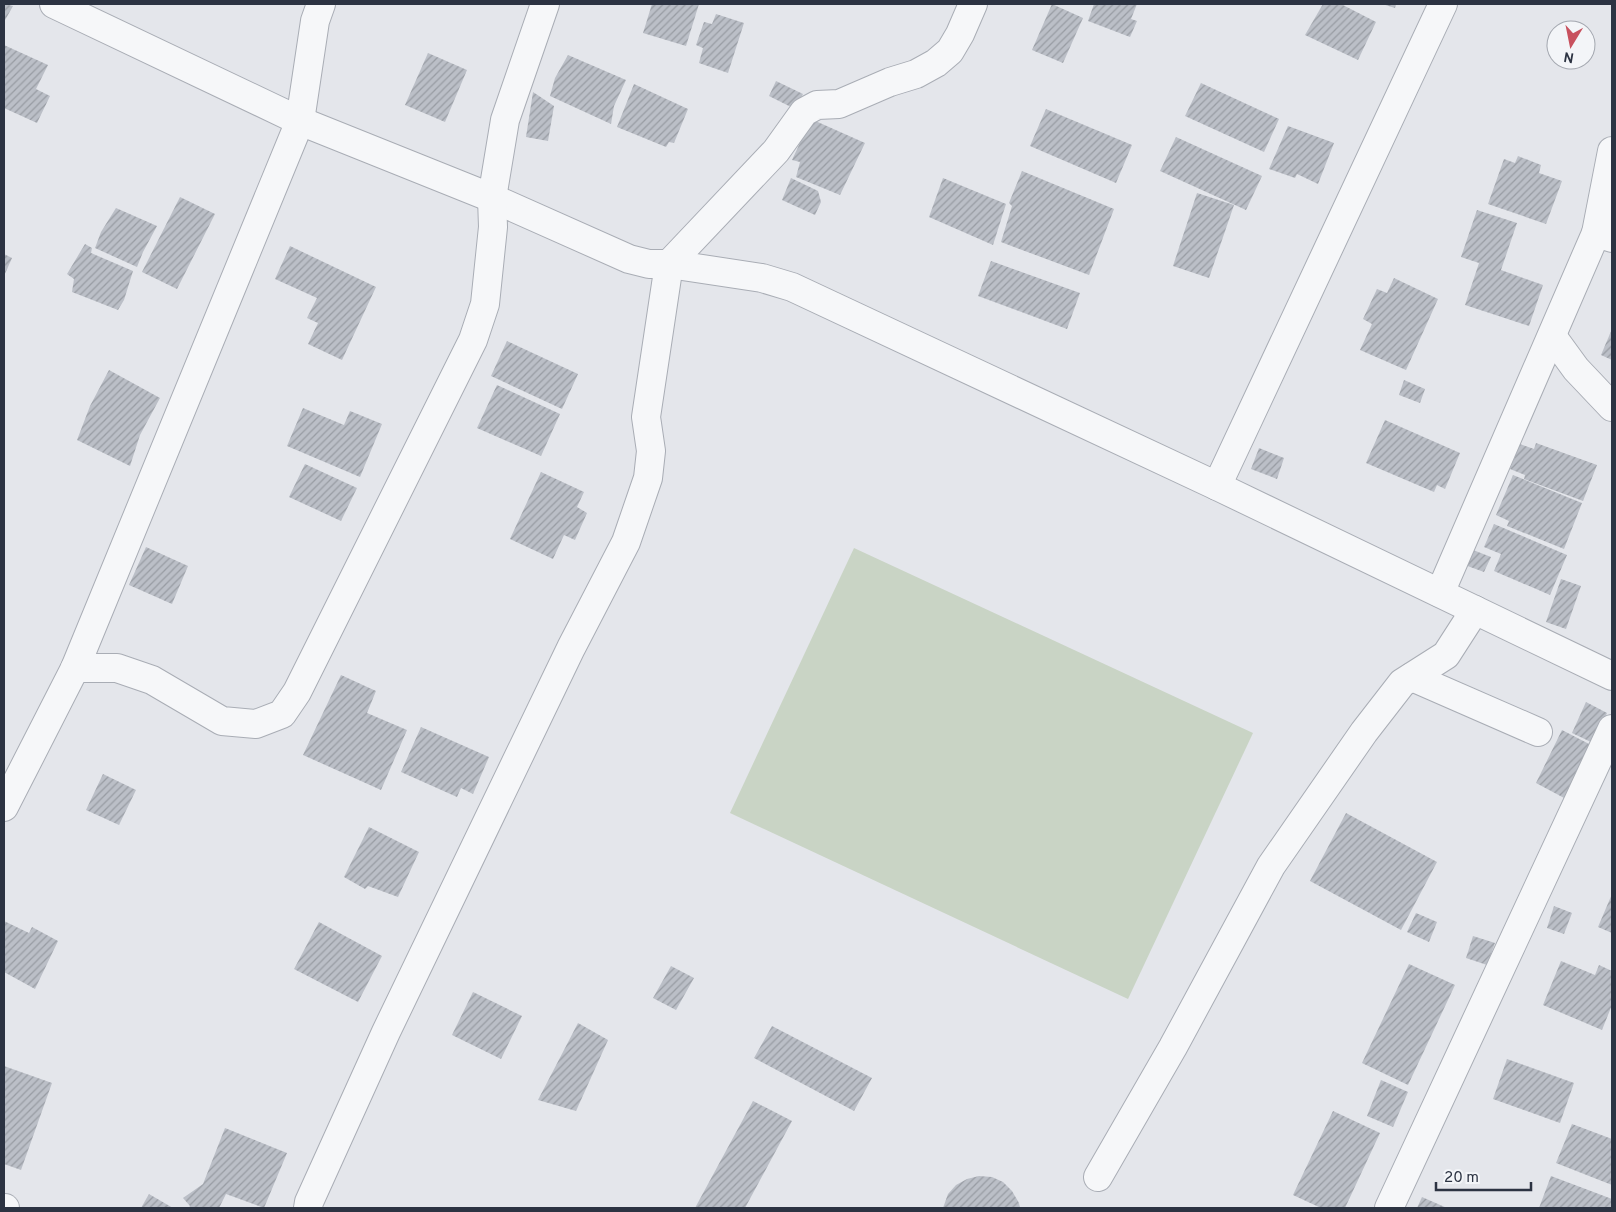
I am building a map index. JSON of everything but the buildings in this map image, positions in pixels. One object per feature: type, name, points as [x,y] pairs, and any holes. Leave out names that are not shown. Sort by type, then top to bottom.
[{"type":"street","points":[[54,4],[300,121],[492,198],[629,259],[649,264],[669,264],[762,278],[792,287],[1217,486],[1612,676]]},
{"type":"street","points":[[4,807],[75,668],[300,121],[315,21],[321,4]]},
{"type":"street","points":[[75,668],[117,668],[152,680],[222,721],[256,724],[282,714],[298,692],[473,340],[485,304],[492,227],[492,198],[505,120],[545,4]]},
{"type":"street","points":[[308,1208],[309,1202],[386,1032],[571,648],[626,542],[648,478],[650,451],[646,417],[669,264],[776,152],[804,112],[817,105],[839,104],[890,82],[916,74],[936,63],[950,51],[960,34],[973,4]]},
{"type":"street","points":[[1217,486],[1442,4]]},
{"type":"street","points":[[1440,593],[1552,336],[1604,235],[1612,151]]},
{"type":"street","points":[[1552,336],[1576,368],[1612,407]]},
{"type":"street","points":[[1098,1177],[1173,1047],[1271,866],[1364,732],[1402,683],[1446,655],[1475,610]]},
{"type":"street","points":[[1412,676],[1538,732]]},
{"type":"street","points":[[1389,1208],[1612,729]]},
{"type":"green space","points":[[854,548],[1253,733],[1128,999],[730,813]]}]
